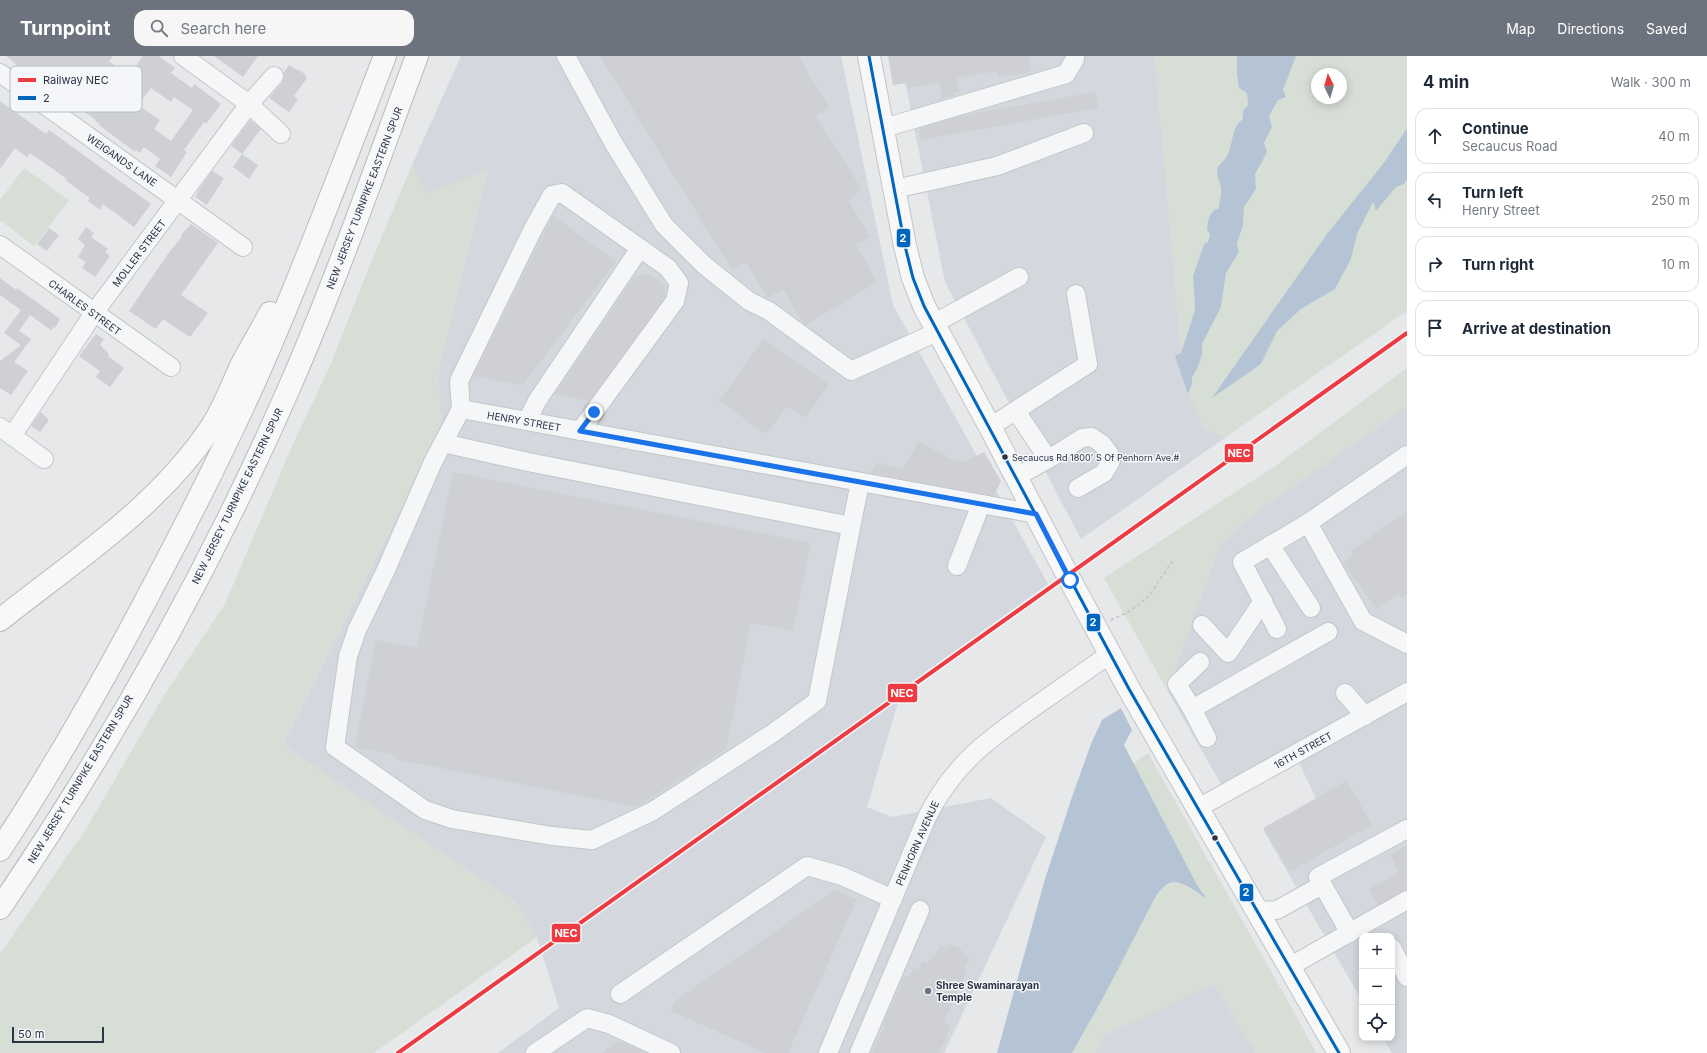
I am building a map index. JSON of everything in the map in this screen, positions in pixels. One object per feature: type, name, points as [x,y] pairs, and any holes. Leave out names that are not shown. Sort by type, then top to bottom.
[{"type":"main road","points":[[0,850],[76,729],[132,628],[221,454],[257,375],[322,219],[385,56]]},
{"type":"main road","name":"NEW JERSEY TURNPIKE EASTERN SPUR","points":[[0,908],[64,810],[111,732],[177,614],[229,514],[266,438],[303,355],[417,56]]},
{"type":"main road","points":[[408,80],[421,56]]},
{"type":"main road","points":[[869,56],[884,128],[905,246],[913,278],[961,389],[990,427],[1110,654],[1339,1053]]},
{"type":"main road","points":[[0,620],[108,536],[175,475],[217,418],[242,365],[322,219]]},
{"type":"main road","points":[[0,607],[25,600]]},
{"type":"street","points":[[183,56],[249,104],[281,134]]},
{"type":"street","points":[[566,56],[614,144],[664,225],[704,265],[749,301],[769,311],[851,370],[935,328],[1019,277]]},
{"type":"street","points":[[884,128],[1066,74],[1076,59],[1075,56]]},
{"type":"street","name":"WEIGANDS LANE","points":[[0,73],[10,80]]},
{"type":"street","name":"MOLLER STREET","points":[[6,432],[249,104],[274,76]]},
{"type":"street","name":"WEIGANDS LANE","points":[[55,112],[243,247]]},
{"type":"street","points":[[895,189],[997,166],[1084,133]]},
{"type":"street","points":[[580,431],[676,301],[679,283],[668,268],[562,193],[552,195],[533,229],[459,381],[461,409],[433,462],[348,656],[335,747],[425,810],[452,819],[552,836],[592,840],[654,811],[773,733],[817,701],[860,482]]},
{"type":"street","name":"CHARLES STREET","points":[[0,245],[171,368]]},
{"type":"street","points":[[527,421],[540,395],[640,248]]},
{"type":"street","points":[[990,427],[1088,364],[1076,294]]},
{"type":"street","name":"HENRY STREET","points":[[461,409],[1036,514]]},
{"type":"street","points":[[1016,411],[1048,459]]},
{"type":"street","points":[[6,432],[44,459]]},
{"type":"street","points":[[1016,477],[1082,438],[1092,437],[1102,444],[1109,453],[1111,461],[1104,473],[1078,488]]},
{"type":"street","points":[[443,443],[536,464],[851,526]]},
{"type":"street","points":[[1277,629],[1242,562],[1308,523],[1407,455]]},
{"type":"street","points":[[957,566],[981,504]]},
{"type":"street","points":[[1308,523],[1364,622],[1407,644]]},
{"type":"street","points":[[1270,545],[1312,608]]},
{"type":"street","points":[[1202,626],[1228,653],[1263,601]]},
{"type":"street","points":[[1192,709],[1328,632]]},
{"type":"street","name":"PENHORN AVENUE","points":[[828,1053],[932,808],[942,790],[961,765],[992,737],[1110,654]]},
{"type":"street","points":[[1200,662],[1177,684],[1207,738]]},
{"type":"street","name":"16TH STREET","points":[[1198,808],[1407,692]]},
{"type":"street","points":[[1345,693],[1365,716]]},
{"type":"street","points":[[1350,933],[1318,877],[1407,829]]},
{"type":"street","points":[[620,994],[807,866],[842,876],[893,899]]},
{"type":"street","points":[[1257,911],[1277,910],[1322,885]]},
{"type":"street","points":[[1289,967],[1407,900]]},
{"type":"street","points":[[859,1053],[920,910]]},
{"type":"street","points":[[1395,954],[1407,977]]},
{"type":"street","points":[[535,1053],[587,1018],[608,1024],[671,1053]]},
{"type":"path","points":[[1095,627],[1130,611],[1149,596],[1174,559]]},
{"type":"shaded area","points":[[461,56],[841,56],[893,305],[1048,584],[902,689],[867,807],[892,817],[991,798],[1046,837],[944,1053],[498,1053],[559,1008],[537,937],[516,903],[283,745],[441,428],[438,374],[487,171],[426,194],[412,165]]},
{"type":"shaded area","points":[[900,56],[1155,56],[1182,361],[1204,429],[1226,437],[1081,539],[945,282]]},
{"type":"shaded area","points":[[1155,56],[1237,56],[1239,88],[1247,93],[1248,105],[1240,121],[1235,127],[1235,134],[1227,157],[1219,165],[1217,172],[1222,191],[1219,208],[1208,222],[1207,230],[1210,234],[1208,242],[1204,244],[1193,276],[1195,310],[1181,353]]},
{"type":"shaded area","points":[[1296,56],[1407,56],[1407,128],[1383,164],[1213,397],[1261,364],[1277,331],[1301,309],[1335,289],[1351,259],[1357,234],[1373,201],[1376,211],[1396,187],[1404,184],[1407,180],[1407,311],[1226,437],[1204,429],[1200,417],[1188,394],[1192,384],[1192,378],[1198,367],[1202,354],[1202,344],[1221,307],[1226,273],[1239,252],[1237,243],[1243,226],[1244,207],[1256,189],[1255,175],[1259,170],[1264,143],[1272,127],[1269,116],[1278,100]]},
{"type":"shaded area","points":[[412,165],[426,194],[487,170],[438,374],[441,428],[283,745],[516,903],[537,937],[374,1053],[0,1053],[0,954],[86,829],[163,697],[225,604],[292,446],[330,366],[367,272]]},
{"type":"shaded area","points":[[24,168],[69,200],[34,246],[0,220],[0,200]]},
{"type":"shaded area","points":[[1407,368],[1407,406],[1251,516],[1220,544],[1167,690],[1104,578],[1275,466]]},
{"type":"shaded area","points":[[1407,406],[1407,1053],[1392,1053],[1385,1041],[1395,1041],[1395,933],[1359,933],[1359,996],[1264,831],[1317,800],[1297,759],[1230,800],[1167,690],[1220,544],[1251,516]]},
{"type":"shaded area","points":[[1148,753],[1316,1053],[1256,1053],[1214,984],[1104,1035],[1095,1053],[1072,1053],[1104,996],[1156,896],[1163,888],[1169,884],[1175,883],[1180,884],[1206,898],[1197,885],[1133,764]]},
{"type":"shaded area","points":[[1214,983],[1256,1053],[1095,1053],[1104,1035]]},
{"type":"water","points":[[1237,56],[1296,56],[1283,90],[1286,97],[1278,100],[1269,116],[1272,127],[1264,143],[1267,152],[1255,175],[1256,189],[1244,207],[1243,226],[1237,243],[1239,252],[1226,273],[1221,307],[1202,344],[1202,354],[1198,367],[1192,378],[1192,384],[1188,394],[1175,356],[1181,353],[1195,310],[1193,276],[1204,244],[1208,242],[1210,234],[1207,230],[1209,219],[1213,211],[1219,208],[1221,191],[1217,169],[1229,152],[1236,126],[1242,120],[1243,111],[1248,105],[1247,93],[1239,88]]},
{"type":"water","points":[[1407,128],[1407,180],[1404,184],[1396,187],[1376,211],[1373,202],[1357,234],[1351,259],[1335,289],[1301,309],[1277,331],[1261,364],[1212,398],[1327,234],[1383,164]]},
{"type":"water","points":[[1121,708],[1132,730],[1124,745],[1197,885],[1207,899],[1184,885],[1174,882],[1166,885],[1161,890],[1156,896],[1104,996],[1072,1053],[997,1053],[1045,879],[1073,794],[1091,744],[1102,720]]},
{"type":"building","points":[[6,56],[113,56],[109,61],[116,66],[18,66]]},
{"type":"building","points":[[143,56],[159,56],[175,68],[171,73],[192,88],[194,84],[221,104],[206,124],[204,122],[184,150],[187,152],[171,177],[155,166],[160,159],[144,147],[140,153],[136,150],[135,152],[99,125],[100,124],[95,121],[96,120],[85,112],[142,112],[142,108],[160,120],[154,129],[171,141],[193,110],[174,97],[171,102],[151,88],[142,100],[142,66],[136,66]]},
{"type":"building","points":[[214,56],[258,56],[243,77]]},
{"type":"building","points":[[600,56],[798,56],[829,107],[816,116],[862,190],[848,200],[870,237],[856,245],[877,282],[806,325],[803,323],[783,289],[768,298],[746,262],[732,270]]},
{"type":"building","points":[[888,56],[1028,56],[1031,72],[999,77],[997,71],[957,78],[959,92],[954,92],[954,96],[942,98],[939,82],[908,88],[907,83],[893,85]]},
{"type":"building","points":[[289,65],[297,70],[298,69],[306,75],[305,76],[307,78],[294,96],[298,99],[289,112],[269,98],[282,83],[284,72]]},
{"type":"building","points":[[1095,92],[1098,108],[921,140],[919,129],[960,116]]},
{"type":"building","points":[[0,101],[10,108],[10,112],[15,112],[46,134],[49,130],[151,204],[134,227],[103,204],[100,210],[88,201],[90,198],[65,180],[67,179],[30,153],[27,157],[15,148],[0,169]]},
{"type":"building","points":[[250,120],[261,129],[242,154],[231,146]]},
{"type":"building","points":[[242,154],[258,165],[249,179],[233,167]]},
{"type":"building","points":[[212,171],[224,178],[207,205],[195,197]]},
{"type":"building","points":[[553,215],[616,262],[523,385],[473,376],[480,365],[482,358]]},
{"type":"building","points":[[191,224],[218,243],[181,295],[208,313],[190,337],[163,319],[156,329],[129,311],[170,251],[181,238],[181,235]]},
{"type":"building","points":[[86,227],[94,233],[91,237],[108,249],[105,252],[110,256],[95,277],[82,268],[86,262],[78,257],[85,245],[78,239]]},
{"type":"building","points":[[49,228],[59,235],[47,251],[37,244]]},
{"type":"building","points":[[648,274],[665,285],[665,297],[589,401],[555,394],[634,277]]},
{"type":"building","points":[[0,278],[16,290],[17,288],[60,319],[55,328],[54,327],[51,330],[30,315],[19,331],[31,339],[14,362],[28,371],[11,395],[0,388],[0,361],[21,345],[4,333],[21,310],[0,295]]},
{"type":"building","points":[[96,334],[104,339],[100,345],[109,354],[108,356],[124,368],[110,387],[96,377],[100,371],[79,356]]},
{"type":"building","points":[[764,339],[829,384],[806,418],[787,406],[766,434],[719,401]]},
{"type":"building","points":[[41,412],[49,420],[40,432],[31,426]]},
{"type":"building","points":[[919,441],[950,459],[965,462],[984,452],[1001,481],[994,496],[870,473],[876,463],[903,469]]},
{"type":"building","points":[[453,472],[811,543],[793,631],[751,623],[726,749],[637,807],[395,759],[396,755],[355,747],[376,640],[417,648]]},
{"type":"building","points":[[1407,511],[1407,594],[1401,598],[1398,594],[1377,609],[1343,563],[1353,555],[1351,551]]},
{"type":"building","points":[[1347,781],[1372,825],[1290,872],[1263,828]]},
{"type":"building","points":[[1407,845],[1407,890],[1377,905],[1369,889],[1399,872],[1390,855]]},
{"type":"building","points":[[835,890],[857,899],[788,1053],[766,1053],[671,1011],[675,1001]]},
{"type":"building","name":"Shree Swaminarayan Temple","points":[[940,945],[947,949],[948,945],[957,946],[963,952],[962,955],[969,959],[964,970],[967,971],[944,1022],[951,1025],[939,1053],[872,1053],[905,975],[909,977],[914,968],[918,970],[922,961],[928,964],[932,955],[935,956]]},
{"type":"building","points":[[618,1041],[640,1050],[646,1053],[602,1053]]},
{"type":"rail line","name":"NEC","points":[[398,1053],[1407,333]]},
{"type":"transit line","name":"2","points":[[869,56],[905,246],[913,278],[924,306],[1129,689],[1339,1053]]},
{"type":"place","name":"Secaucus Rd 1800' S Of Penhorn Ave.#","points":[[1005,457]]},
{"type":"place","name":"Shree Swaminarayan Temple","points":[[928,991]]},
{"type":"route","points":[[594,412],[580,431],[1036,514],[1070,580]]}]
